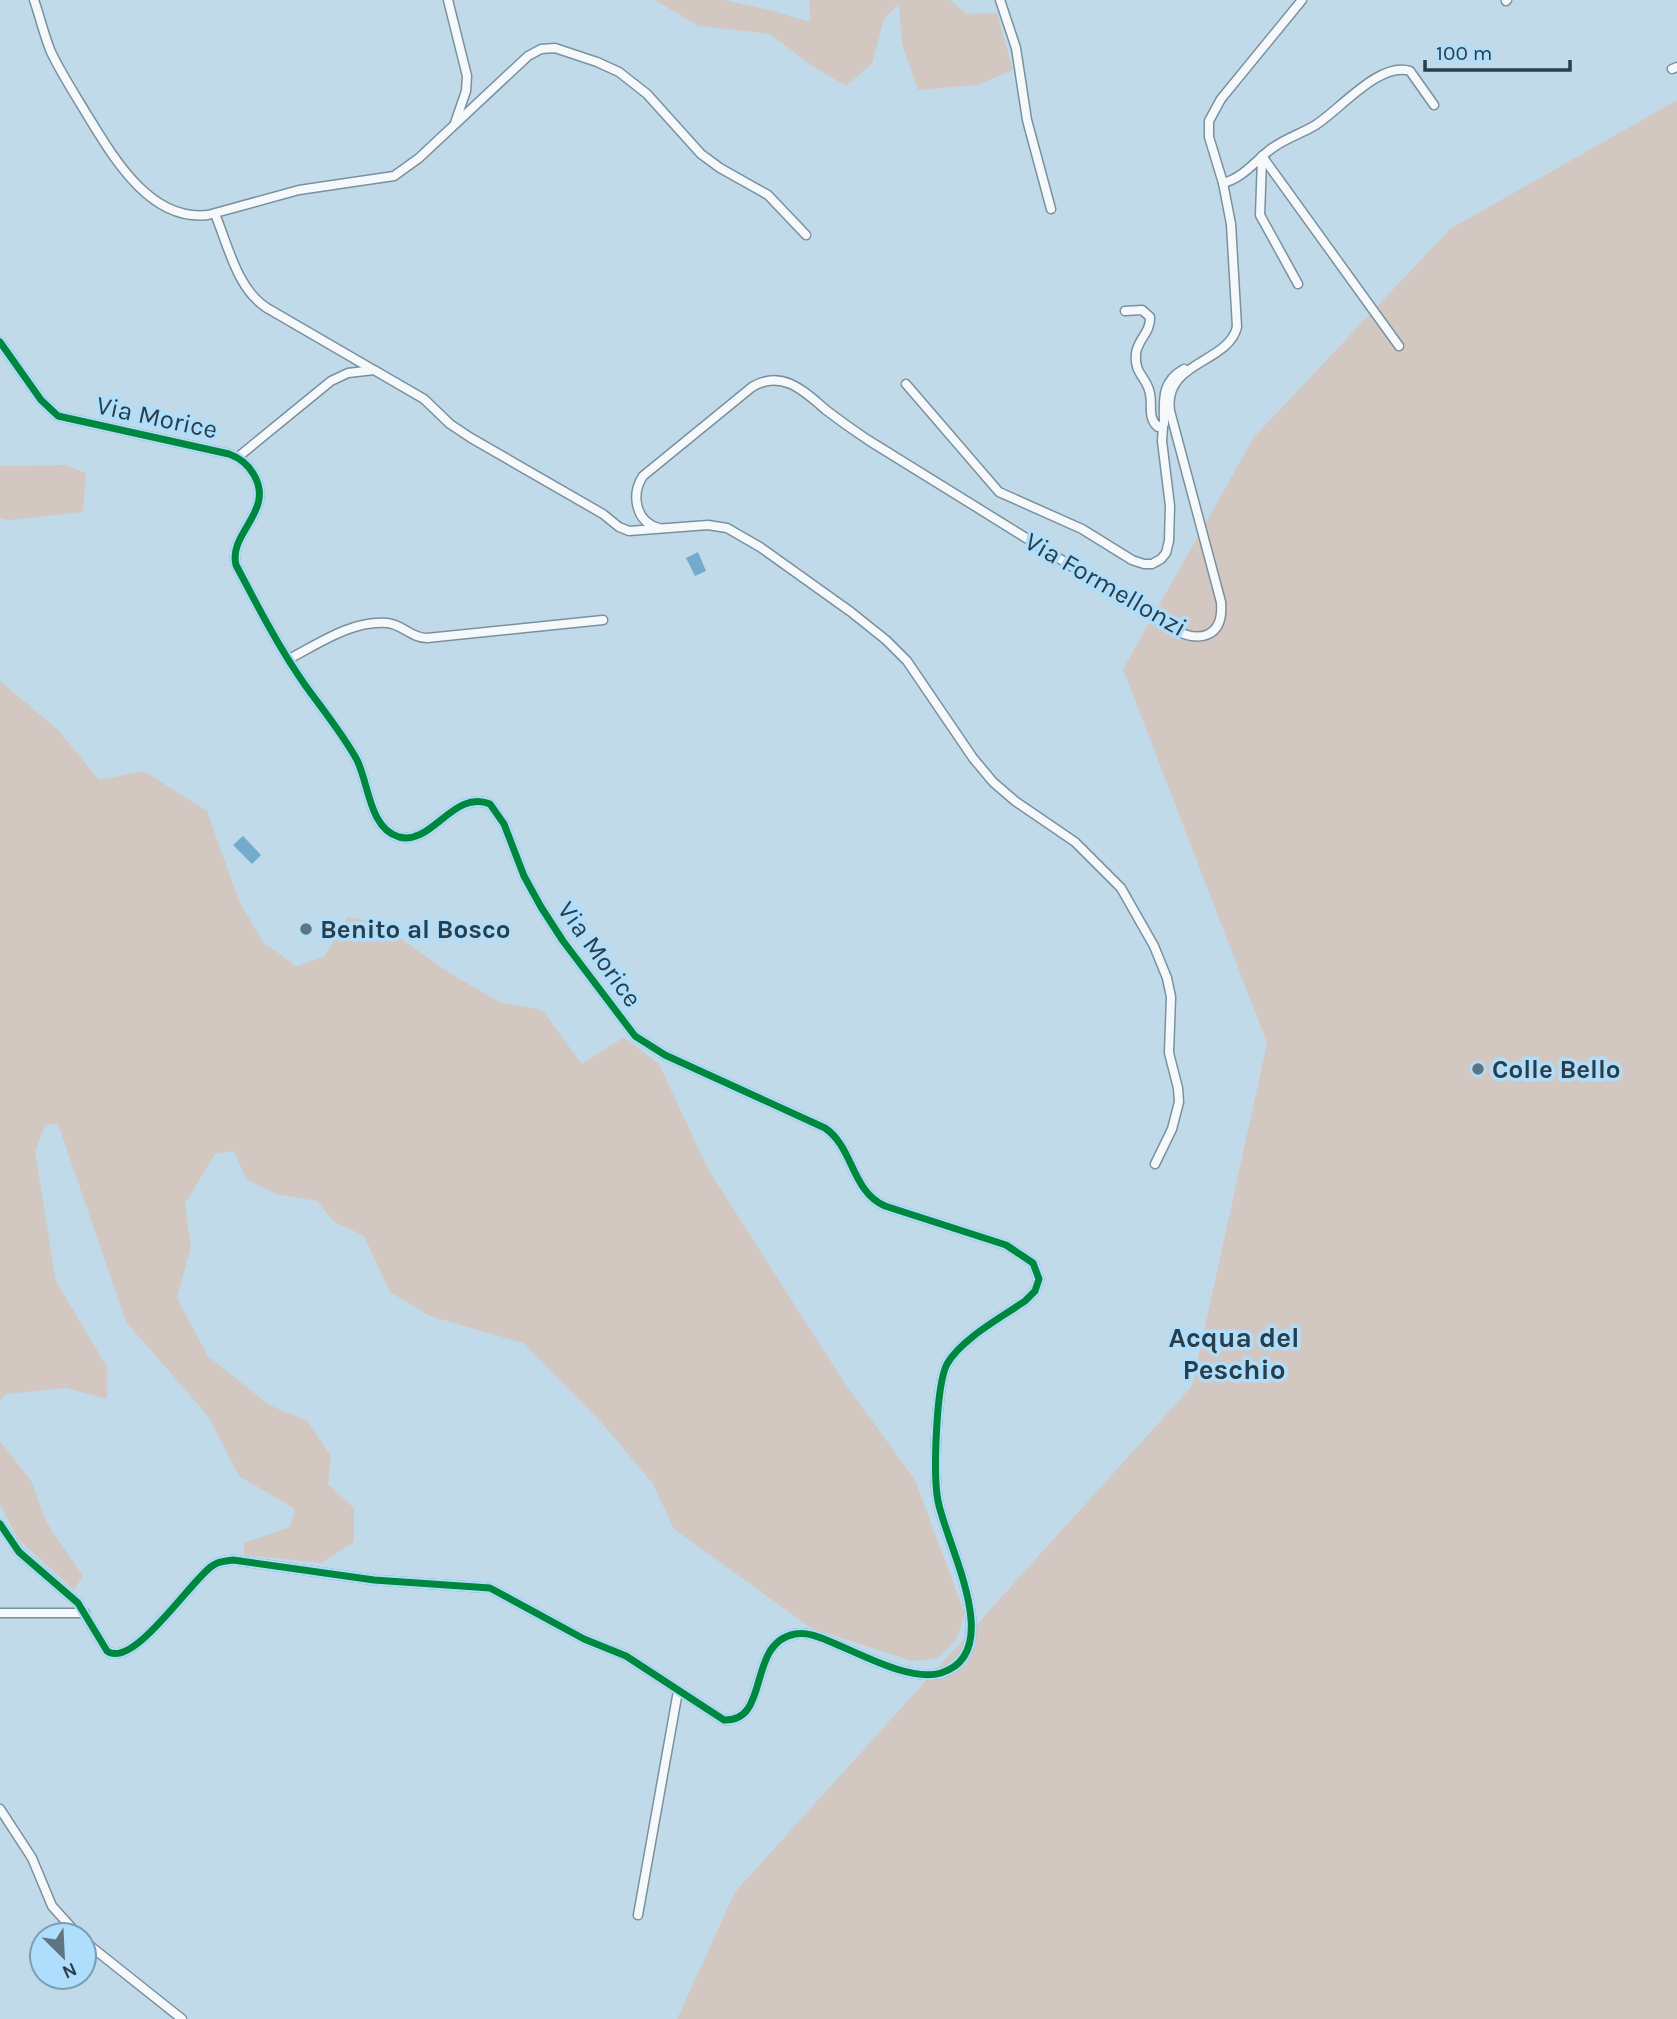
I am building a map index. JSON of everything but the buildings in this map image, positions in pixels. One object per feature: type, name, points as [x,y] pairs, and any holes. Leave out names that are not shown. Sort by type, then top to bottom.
[{"type":"street","points":[[34,0],[60,69],[109,151],[126,173],[157,202],[169,209],[198,216],[215,214],[299,190],[394,176],[419,158],[528,56],[546,48],[562,49],[605,65],[624,76],[647,93],[701,154],[768,195],[806,235]]},
{"type":"street","points":[[448,0],[467,76],[466,91],[454,126]]},
{"type":"street","points":[[1000,0],[1016,48],[1027,120],[1051,209]]},
{"type":"street","name":"Via Formellonzi","points":[[659,528],[645,522],[638,507],[636,490],[643,476],[752,387],[766,380],[782,380],[809,394],[867,440],[1173,629],[1187,635],[1207,635],[1219,624],[1221,602],[1169,404],[1173,387],[1191,368],[1232,340],[1237,327],[1231,224],[1209,134],[1209,121],[1212,113],[1302,0]]},
{"type":"street","points":[[1223,183],[1237,178],[1283,141],[1318,123],[1373,80],[1392,71],[1410,71],[1434,105]]},
{"type":"street","points":[[1262,156],[1260,215],[1298,284]]},
{"type":"street","points":[[1262,156],[1399,346]]},
{"type":"street","points":[[215,214],[240,276],[254,298],[421,397],[450,424],[471,438],[622,528],[635,531],[714,526],[737,533],[868,624],[907,661],[988,776],[1015,801],[1070,838],[1121,888],[1139,915],[1167,978],[1171,997],[1169,1053],[1179,1099],[1170,1133],[1155,1164]]},
{"type":"street","points":[[1125,311],[1142,310],[1150,317],[1149,328],[1139,345],[1136,358],[1140,376],[1150,391],[1152,421],[1156,426],[1163,427]]},
{"type":"street","name":"Via Morice","points":[[0,342],[44,403],[61,417],[238,457],[256,477],[259,494],[253,519],[235,550],[235,561],[289,659],[353,754],[362,770],[375,813],[389,832],[401,837],[412,837],[466,804],[480,802],[493,807],[504,824],[531,892],[545,915],[623,1022],[643,1042],[670,1058],[828,1130],[845,1149],[862,1188],[877,1202],[1002,1243],[1035,1266],[1039,1279],[1033,1294],[956,1352],[946,1366],[940,1384],[937,1497],[972,1624],[971,1643],[961,1661],[942,1673],[916,1675],[813,1635],[796,1634],[777,1642],[768,1652],[750,1708],[741,1717],[721,1719],[678,1690]]},
{"type":"street","points":[[906,384],[999,492],[1088,532],[1132,560],[1152,564],[1166,553],[1169,541],[1170,506],[1161,441],[1165,422],[1162,402],[1166,386],[1177,374],[1191,368]]},
{"type":"street","points":[[238,457],[331,381],[348,373],[374,370]]},
{"type":"street","points":[[289,659],[341,633],[382,623],[394,625],[414,636],[427,638],[603,620]]},
{"type":"street","points":[[0,1524],[19,1552],[75,1600],[107,1651],[117,1656],[139,1643],[209,1568],[226,1560],[380,1581],[482,1586],[503,1594],[584,1639],[626,1656],[678,1690],[638,1915]]},
{"type":"street","points":[[0,1613],[85,1613]]},
{"type":"street","points":[[0,1809],[32,1858],[52,1906],[65,1921]]},
{"type":"street","points":[[98,1952],[182,2019]]},
{"type":"shaded area","points":[[655,0],[725,0],[810,22],[809,0],[951,0],[966,14],[997,13],[1013,70],[977,85],[918,90],[902,44],[899,4],[884,19],[872,64],[846,86],[814,67],[770,34],[698,26]]},
{"type":"shaded area","points":[[1677,100],[1677,2019],[677,2019],[735,1892],[1192,1386],[1267,1043],[1123,669],[1254,437],[1450,229]]},
{"type":"shaded area","points":[[66,465],[86,473],[83,512],[9,520],[0,518],[0,466]]},
{"type":"shaded area","points":[[0,681],[58,730],[99,780],[144,771],[207,811],[239,901],[263,942],[296,966],[324,957],[347,917],[379,923],[448,972],[499,1002],[542,1010],[582,1064],[624,1037],[659,1064],[708,1169],[842,1379],[915,1480],[965,1614],[956,1640],[938,1658],[912,1661],[811,1628],[674,1529],[653,1484],[601,1422],[523,1343],[430,1316],[390,1292],[364,1236],[333,1221],[317,1201],[276,1194],[246,1179],[234,1151],[215,1154],[185,1204],[191,1247],[177,1298],[208,1356],[269,1405],[307,1421],[331,1456],[328,1484],[354,1508],[354,1542],[321,1563],[244,1555],[244,1543],[290,1527],[295,1509],[239,1476],[208,1416],[126,1322],[58,1124],[45,1125],[35,1152],[56,1281],[107,1367],[107,1399],[66,1388],[6,1394],[0,1402]]},
{"type":"shaded area","points":[[0,1441],[32,1482],[46,1522],[83,1576],[74,1590],[18,1539],[0,1505]]},
{"type":"water","points":[[698,552],[706,571],[695,576],[686,558]]},
{"type":"water","points":[[243,836],[261,855],[252,864],[233,845]]},
{"type":"cycle path","points":[[0,342],[41,400],[58,416],[229,454],[249,468],[259,488],[259,500],[238,542],[236,565],[286,656],[357,760],[371,804],[381,825],[399,837],[411,838],[422,834],[465,804],[477,801],[490,804],[504,824],[524,876],[541,907],[563,941],[635,1036],[665,1055],[825,1128],[835,1136],[865,1190],[874,1199],[885,1206],[1006,1245],[1033,1263],[1039,1279],[1035,1291],[1025,1301],[962,1346],[947,1364],[943,1375],[936,1431],[936,1489],[943,1520],[960,1569],[971,1621],[970,1644],[960,1662],[941,1673],[915,1674],[900,1670],[818,1637],[795,1634],[780,1640],[770,1652],[748,1709],[739,1717],[724,1720],[626,1656],[584,1639],[490,1588],[374,1580],[233,1560],[212,1566],[146,1636],[131,1648],[118,1653],[107,1651],[78,1603],[19,1552],[0,1524]]},
{"type":"place","name":"Benito al Bosco","points":[[306,929]]},
{"type":"place","name":"Colle Bello","points":[[1478,1069]]},
{"type":"district","name":"Acqua del Peschio","points":[[1234,1353]]}]
